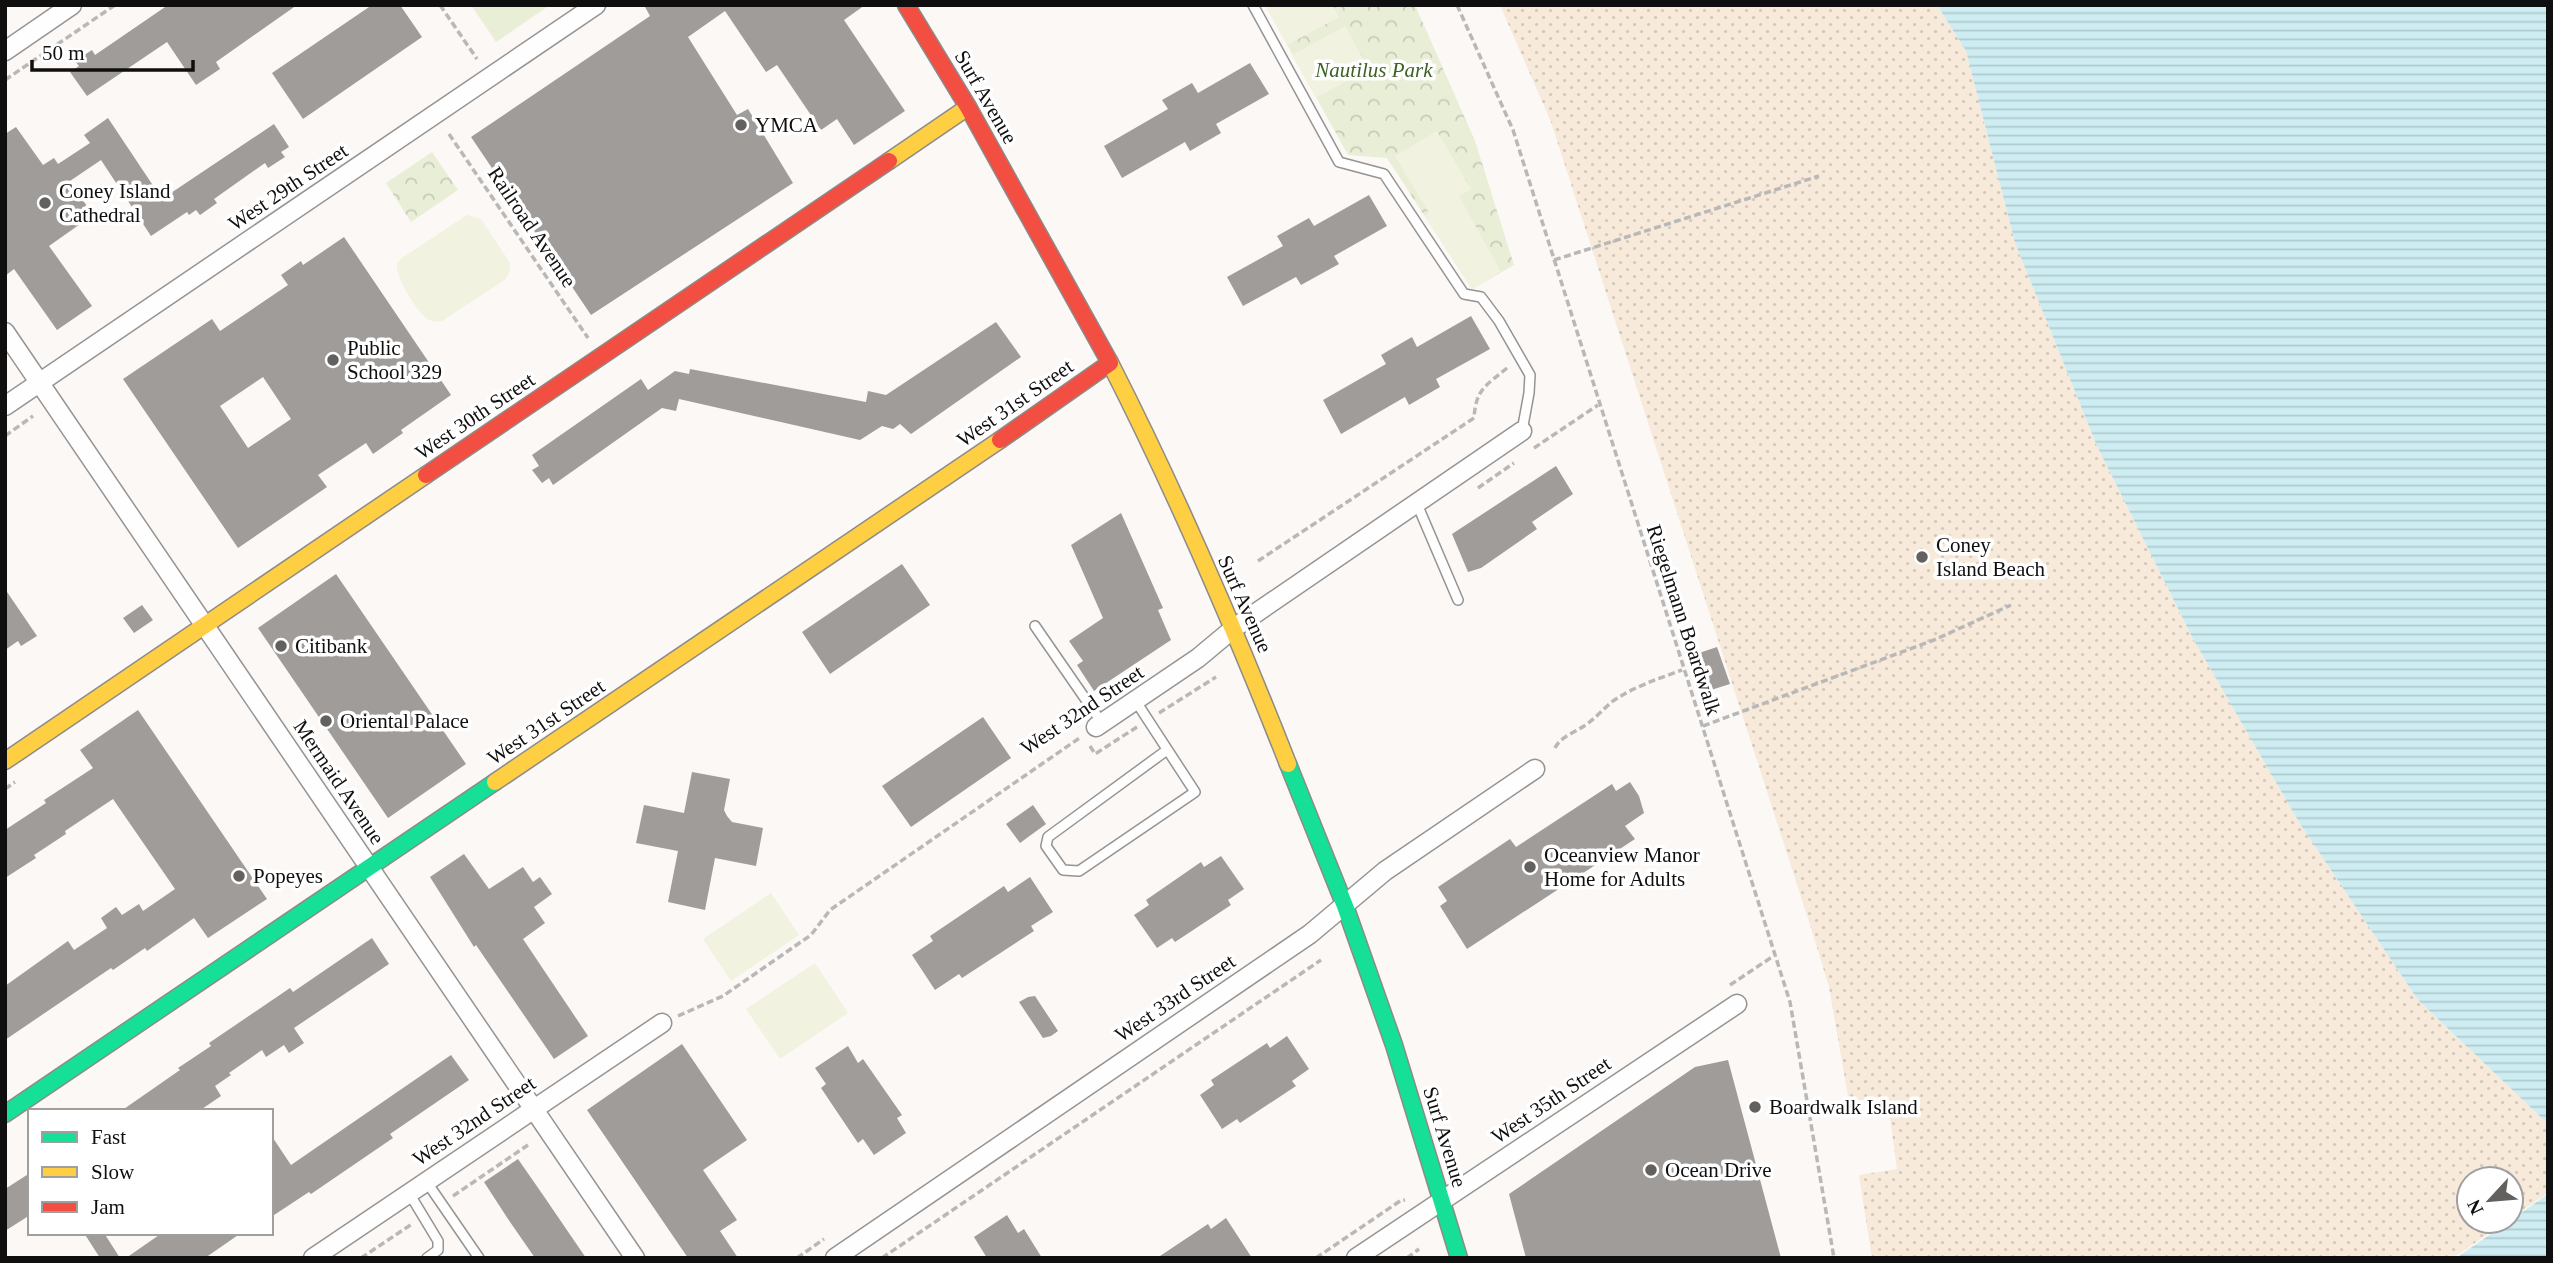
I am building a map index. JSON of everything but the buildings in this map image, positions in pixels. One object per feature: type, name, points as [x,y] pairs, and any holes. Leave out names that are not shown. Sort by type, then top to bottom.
[{"type":"street","points":[[5,51],[72,5]]},
{"type":"street","name":"West 29th Street","points":[[5,406],[596,5]]},
{"type":"street","name":"Surf Avenue","points":[[906,5],[968,107],[1110,363],[1154,452],[1234,628],[1345,906],[1394,1045],[1459,1258]]},
{"type":"street","name":"West 30th Street","points":[[5,761],[968,107]]},
{"type":"street","name":"Mermaid Avenue","points":[[5,332],[635,1258]]},
{"type":"street","name":"West 31st Street","points":[[5,1114],[1110,363]]},
{"type":"street","name":"West 32nd Street","points":[[1099,725],[1198,658],[1234,628],[1522,431]]},
{"type":"street","name":"West 33rd Street","points":[[835,1258],[1310,934],[1385,871],[1535,769]]},
{"type":"street","name":"West 35th Street","points":[[1356,1258],[1737,1004]]},
{"type":"street","name":"West 32nd Street","points":[[313,1258],[669,1019]]},
{"type":"lane","points":[[1253,5],[1339,162],[1384,174],[1464,293],[1481,297],[1499,320],[1530,375],[1530,393],[1522,431]]},
{"type":"lane","points":[[1418,504],[1458,600]]},
{"type":"lane","points":[[1035,626],[1099,725]]},
{"type":"lane","points":[[1135,700],[1195,792],[1079,870],[1062,870],[1046,846],[1048,837],[1167,750]]},
{"type":"lane","points":[[426,1181],[478,1258]]},
{"type":"lane","points":[[409,1192],[438,1241],[438,1250],[427,1258]]},
{"type":"path","points":[[5,80],[115,5]]},
{"type":"path","points":[[440,5],[477,59]]},
{"type":"path","name":"Riegelmann Boardwalk","points":[[1457,5],[1513,130],[1682,670],[1703,726],[1790,1002],[1834,1258]]},
{"type":"path","name":"Railroad Avenue","points":[[449,134],[588,338]]},
{"type":"path","points":[[1553,260],[1819,176]]},
{"type":"path","points":[[1258,561],[1474,418],[1475,398],[1483,387],[1510,366]]},
{"type":"path","points":[[1565,427],[1598,405]]},
{"type":"path","points":[[5,436],[33,416]]},
{"type":"path","points":[[1703,726],[1934,640],[2011,605]]},
{"type":"path","points":[[1555,748],[1558,742],[1628,692],[1682,670]]},
{"type":"path","name":"West 32nd Street","points":[[669,1019],[723,996],[811,935],[830,910],[1099,725]]},
{"type":"path","points":[[1740,978],[1775,955]]},
{"type":"path","points":[[881,1258],[1321,960]]},
{"type":"path","points":[[1316,1258],[1405,1200]]},
{"type":"path","points":[[1407,1258],[1419,1249]]},
{"type":"green space","points":[[471,5],[550,5],[496,42]]},
{"type":"green space","name":"Nautilus Park","points":[[1265,5],[1415,5],[1475,141],[1514,265],[1472,289],[1387,158],[1348,155]]},
{"type":"green space","points":[[1265,5],[1333,5],[1339,17],[1287,45]]},
{"type":"green space","points":[[1345,26],[1369,69],[1316,98],[1292,55]]},
{"type":"green space","points":[[1437,131],[1471,189],[1459,196],[1501,272],[1472,289],[1425,216],[1429,213],[1395,156]]},
{"type":"green space","points":[[432,152],[458,190],[411,222],[386,183]]},
{"type":"green space","points":[[467,215],[481,219],[508,260],[509,272],[506,279],[442,321],[432,321],[422,314],[407,293],[399,277],[397,264]]},
{"type":"green space","points":[[771,893],[799,935],[731,981],[703,939]]},
{"type":"green space","points":[[815,963],[848,1013],[780,1059],[746,1009]]},
{"type":"sand","name":"Coney Island Beach","points":[[1500,5],[1937,5],[1966,51],[2015,243],[2097,446],[2192,637],[2300,824],[2418,1000],[2548,1124],[2548,1193],[2525,1209],[2525,1165],[2455,1165],[2455,1235],[2487,1235],[2453,1258],[1872,1258],[1859,1175],[1897,1169],[1887,1096],[1849,1102],[1829,987],[1551,122]]},
{"type":"water","points":[[1937,5],[2548,5],[2548,1124],[2418,1000],[2300,824],[2192,637],[2097,446],[2015,243],[1966,51]]},
{"type":"water","points":[[2548,1194],[2548,1258],[2456,1258],[2489,1235],[2525,1235],[2525,1210]]},
{"type":"traffic: fast","points":[[1288,764],[1345,906],[1394,1045],[1459,1258]]},
{"type":"traffic: fast","points":[[5,1114],[495,782]]},
{"type":"traffic: slow","points":[[889,161],[968,107]]},
{"type":"traffic: slow","points":[[1109,361],[1203,560],[1288,764]]},
{"type":"traffic: slow","points":[[495,782],[1000,440]]},
{"type":"traffic: slow","points":[[5,761],[426,475]]},
{"type":"traffic: jam","points":[[906,5],[968,107],[1109,361]]},
{"type":"traffic: jam","points":[[426,475],[889,161]]},
{"type":"traffic: jam","points":[[1000,440],[1110,363]]},
{"type":"place","name":"YMCA","points":[[741,125]]},
{"type":"place","name":"Coney Island Cathedral","points":[[45,203]]},
{"type":"place","name":"Public School 329","points":[[333,360]]},
{"type":"place","name":"Coney Island Beach","points":[[1922,557]]},
{"type":"place","name":"Citibank","points":[[281,646]]},
{"type":"place","name":"Oriental Palace","points":[[326,721]]},
{"type":"place","name":"Oceanview Manor Home for Adults","points":[[1530,867]]},
{"type":"place","name":"Popeyes","points":[[239,876]]},
{"type":"place","name":"Boardwalk Island","points":[[1755,1107]]},
{"type":"place","name":"Ocean Drive","points":[[1651,1170]]}]
